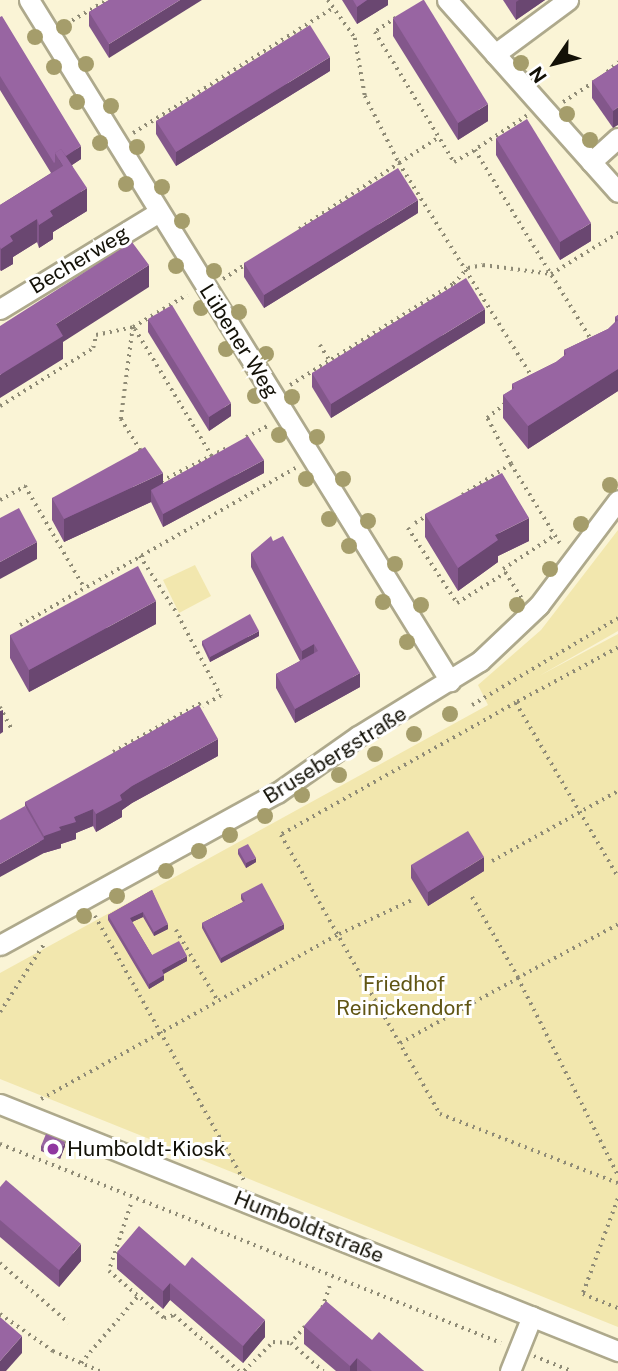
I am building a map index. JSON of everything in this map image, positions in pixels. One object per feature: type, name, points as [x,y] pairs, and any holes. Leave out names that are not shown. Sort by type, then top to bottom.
[{"type":"street","name":"Lübener Weg","points":[[29,0],[450,681]]},
{"type":"street","points":[[447,0],[618,192]]},
{"type":"street","points":[[495,54],[568,0]]},
{"type":"street","points":[[591,162],[618,138]]},
{"type":"street","name":"Becherweg","points":[[0,309],[159,212]]},
{"type":"street","name":"Brusebergstraße","points":[[0,945],[277,793],[358,736],[450,681],[507,638],[539,605],[618,499]]},
{"type":"street","name":"Humboldtstraße","points":[[0,1104],[618,1351]]},
{"type":"street","points":[[510,1371],[532,1316]]},
{"type":"path","points":[[66,24],[107,0]]},
{"type":"path","points":[[328,0],[355,38],[366,96],[399,163],[468,268],[534,379]]},
{"type":"path","points":[[133,133],[333,8]]},
{"type":"path","points":[[404,13],[375,32],[454,162],[528,115]]},
{"type":"path","points":[[563,103],[618,62]]},
{"type":"path","points":[[289,236],[439,137]]},
{"type":"path","points":[[475,150],[593,344]]},
{"type":"path","points":[[288,387],[453,284],[468,268],[483,265],[551,274],[618,233]]},
{"type":"path","points":[[223,280],[256,258]]},
{"type":"path","points":[[0,406],[93,348],[96,335],[134,327],[187,295]]},
{"type":"path","points":[[134,327],[212,456]]},
{"type":"path","points":[[134,327],[121,419],[148,462]]},
{"type":"path","points":[[582,351],[602,338]]},
{"type":"path","points":[[320,345],[330,361]]},
{"type":"path","points":[[525,387],[546,372]]},
{"type":"path","points":[[515,395],[487,418],[511,464],[561,545]]},
{"type":"path","points":[[155,472],[162,483],[268,426]]},
{"type":"path","points":[[20,625],[312,458]]},
{"type":"path","points":[[458,497],[511,464]]},
{"type":"path","points":[[0,500],[25,486],[84,587]]},
{"type":"path","points":[[415,523],[436,510]]},
{"type":"path","points":[[408,528],[457,603],[505,573]]},
{"type":"path","points":[[522,599],[503,569],[555,535]]},
{"type":"path","points":[[113,752],[221,696],[178,615],[139,556]]},
{"type":"path","points":[[472,705],[618,618]]},
{"type":"path","points":[[618,648],[281,835],[440,1114],[618,1183]]},
{"type":"path","points":[[516,703],[618,877]]},
{"type":"path","points":[[0,708],[11,728]]},
{"type":"path","points":[[492,861],[618,791]]},
{"type":"path","points":[[471,896],[518,978],[618,1175]]},
{"type":"path","points":[[84,899],[163,1032],[245,1184]]},
{"type":"path","points":[[38,1100],[339,934],[412,900]]},
{"type":"path","points":[[400,1042],[618,925]]},
{"type":"path","points":[[176,929],[218,1002]]},
{"type":"path","points":[[0,1012],[45,942]]},
{"type":"path","points":[[0,1144],[510,1347]]},
{"type":"path","points":[[618,1199],[583,1294],[618,1308]]},
{"type":"path","points":[[131,1205],[109,1270],[164,1318],[174,1315],[239,1371]]},
{"type":"path","points":[[0,1263],[69,1324]]},
{"type":"path","points":[[291,1343],[321,1308],[330,1285]]},
{"type":"path","points":[[81,1363],[138,1296]]},
{"type":"path","points":[[0,1314],[53,1351],[100,1371]]},
{"type":"path","points":[[244,1371],[273,1342],[291,1343],[323,1371]]},
{"type":"path","points":[[528,1353],[572,1371]]},
{"type":"green space","name":"Friedhof Reinickendorf","points":[[618,530],[618,631],[539,676],[618,634],[618,1327],[0,1079],[0,973],[488,705],[478,685],[541,630]]},
{"type":"green space","points":[[195,565],[211,596],[179,613],[163,580]]},
{"type":"building","points":[[109,0],[180,0],[109,44],[89,12]]},
{"type":"building","points":[[353,0],[367,0],[357,7]]},
{"type":"building","points":[[424,0],[488,104],[458,123],[393,18]]},
{"type":"building","points":[[2,16],[81,146],[66,156],[61,149],[55,153],[54,163],[0,76]]},
{"type":"building","points":[[310,25],[330,57],[176,152],[156,121]]},
{"type":"building","points":[[618,64],[618,107],[613,111],[592,81]]},
{"type":"building","points":[[527,119],[591,223],[560,242],[496,138]]},
{"type":"building","points":[[61,149],[87,188],[50,211],[53,216],[39,225],[37,219],[10,236],[13,241],[1,249],[0,205],[63,166],[55,153]]},
{"type":"building","points":[[398,168],[418,200],[264,295],[244,263]]},
{"type":"building","points":[[132,242],[149,265],[56,324],[63,336],[0,375],[0,326]]},
{"type":"building","points":[[466,278],[485,309],[331,404],[312,373]]},
{"type":"building","points":[[172,305],[231,403],[209,417],[148,319]]},
{"type":"building","points":[[618,320],[618,369],[528,426],[503,395],[514,388],[512,384],[556,362],[566,354],[564,350],[608,329]]},
{"type":"building","points":[[248,436],[264,460],[163,514],[151,490]]},
{"type":"building","points":[[145,447],[163,473],[64,519],[52,498]]},
{"type":"building","points":[[502,473],[529,518],[495,535],[498,540],[458,568],[425,514]]},
{"type":"building","points":[[19,508],[37,542],[0,562],[0,518]]},
{"type":"building","points":[[271,536],[273,541],[283,536],[360,673],[295,709],[276,674],[318,651],[314,644],[302,651],[251,553]]},
{"type":"building","points":[[138,566],[156,601],[29,670],[10,635]]},
{"type":"building","points":[[250,614],[259,631],[210,657],[202,641]]},
{"type":"building","points":[[199,705],[218,739],[132,786],[120,795],[122,800],[96,814],[93,809],[74,817],[76,822],[59,827],[61,830],[44,836],[25,802]]},
{"type":"building","points":[[25,806],[44,839],[0,864],[0,820]]},
{"type":"building","points":[[468,831],[484,857],[428,892],[411,865]]},
{"type":"building","points":[[248,844],[256,858],[246,863],[238,849]]},
{"type":"building","points":[[262,883],[284,924],[221,958],[202,923],[245,901],[241,894]]},
{"type":"building","points":[[152,890],[168,924],[154,932],[143,912],[130,918],[152,955],[179,941],[187,956],[162,970],[164,975],[149,984],[108,915]]},
{"type":"building","points":[[46,1134],[65,1142],[60,1154],[41,1146]]},
{"type":"building","points":[[6,1180],[81,1244],[59,1270],[0,1220],[0,1187]]},
{"type":"building","points":[[139,1226],[185,1266],[192,1257],[265,1320],[243,1346],[170,1283],[163,1291],[117,1252]]},
{"type":"building","points":[[326,1301],[372,1340],[379,1332],[424,1371],[372,1371],[357,1358],[350,1366],[304,1326]]},
{"type":"building","points":[[0,1317],[22,1336],[0,1361]]},
{"type":"place","name":"Humboldt-Kiosk","points":[[53,1149]]}]
